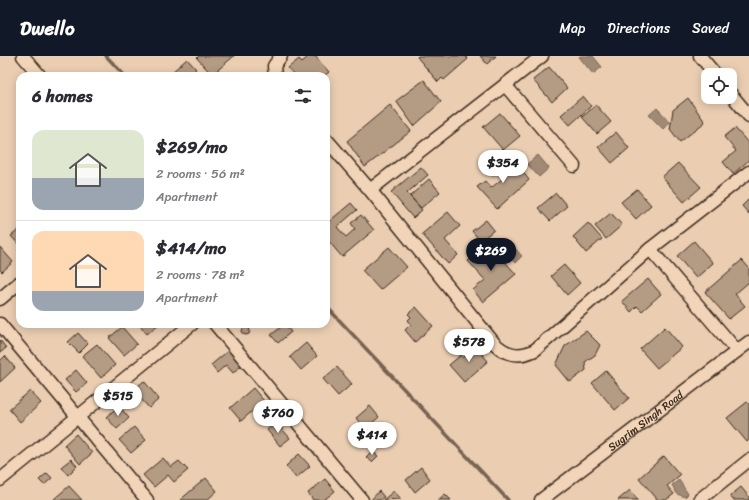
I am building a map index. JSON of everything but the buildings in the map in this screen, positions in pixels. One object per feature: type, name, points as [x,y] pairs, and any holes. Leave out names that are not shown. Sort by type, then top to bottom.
[{"type":"street","points":[[23,56],[37,72]]},
{"type":"street","points":[[275,72],[274,66],[281,56]]},
{"type":"street","points":[[370,190],[542,56]]},
{"type":"street","points":[[700,56],[710,68]]},
{"type":"street","points":[[505,85],[574,166]]},
{"type":"street","points":[[737,101],[749,116]]},
{"type":"street","points":[[330,144],[370,190],[501,350],[519,356],[535,350],[650,250],[749,172]]},
{"type":"street","points":[[650,250],[745,348]]},
{"type":"street","points":[[0,299],[16,285]]},
{"type":"street","points":[[0,324],[147,500]]},
{"type":"street","points":[[0,480],[187,328]]},
{"type":"street","points":[[218,328],[362,500]]},
{"type":"street","name":"Sugrim Singh Road","points":[[544,498],[745,348]]},
{"type":"street","points":[[699,500],[749,460]]},
{"type":"shaded area","points":[[593,56],[602,67],[593,74],[579,57]]},
{"type":"shaded area","points":[[657,108],[670,122],[663,129],[649,115]]},
{"type":"shaded area","points":[[538,155],[549,168],[539,177],[527,164]]},
{"type":"shaded area","points":[[512,245],[522,256],[515,263],[505,251]]},
{"type":"shaded area","points":[[679,480],[688,494],[685,497],[677,494],[672,485]]},
{"type":"waterway","points":[[106,56],[121,72]]},
{"type":"waterway","points":[[330,310],[508,500]]}]
